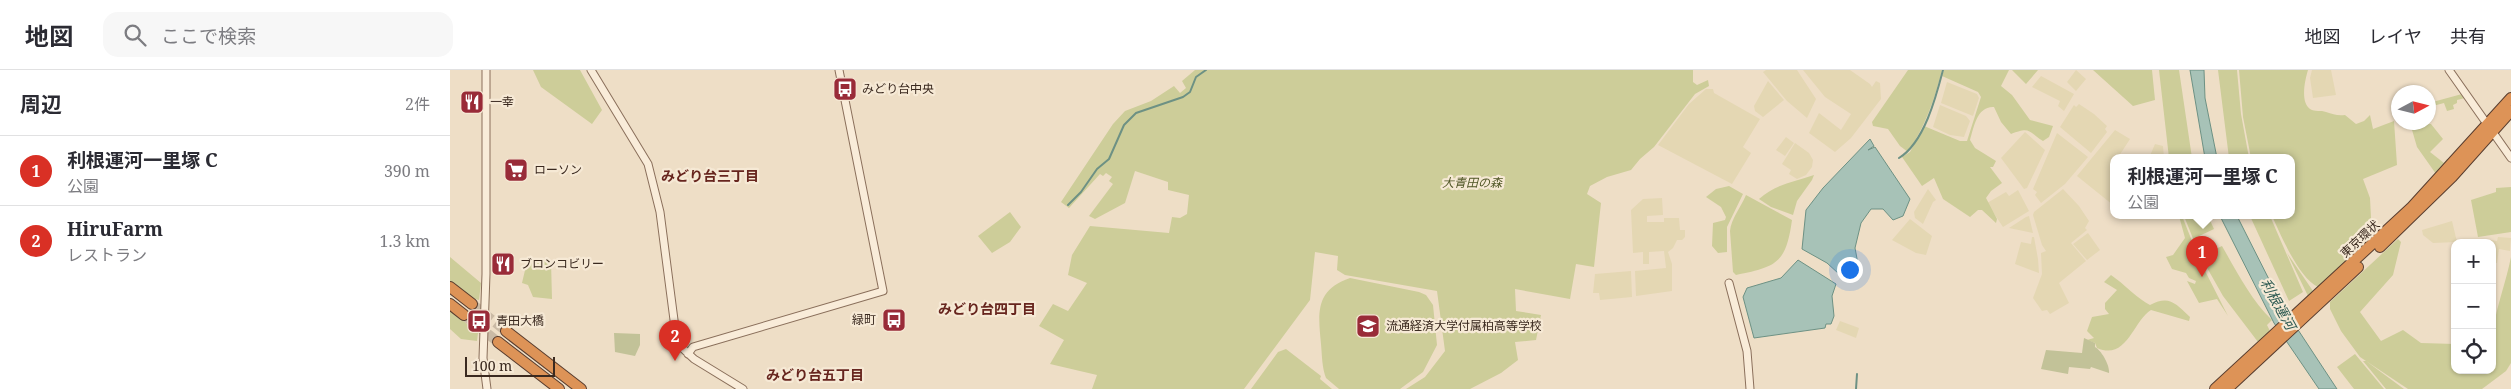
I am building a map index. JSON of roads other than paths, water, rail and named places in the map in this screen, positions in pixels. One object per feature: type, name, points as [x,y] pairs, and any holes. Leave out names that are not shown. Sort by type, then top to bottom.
[{"type":"highway","name":"東京環状","points":[[2490,129],[2511,98]]},
{"type":"highway","name":"東京環状","points":[[2215,389],[2253,359],[2315,303],[2490,129],[2511,111]]},
{"type":"highway","points":[[450,287],[472,304]]},
{"type":"highway","points":[[450,304],[464,315]]},
{"type":"highway","points":[[506,332],[581,389]]},
{"type":"highway","points":[[498,342],[559,389]]},
{"type":"highway","name":"東京環状","points":[[2227,389],[2253,359]]},
{"type":"street","points":[[486,70],[484,358],[487,389]]},
{"type":"street","points":[[591,70],[648,164],[660,212],[675,334],[679,347],[743,389]]},
{"type":"street","points":[[688,354],[693,348],[883,291],[839,70]]},
{"type":"street","points":[[2449,70],[2511,158]]},
{"type":"street","points":[[1729,283],[1747,351],[1750,389]]},
{"type":"water","points":[[2190,70],[2204,70],[2205,98],[2216,154],[2204,154]]},
{"type":"water","points":[[1870,139],[1874,146],[1868,150],[1875,147],[1910,199],[1903,216],[1893,220],[1883,209],[1871,209],[1861,223],[1855,248],[1859,269],[1845,270],[1839,274],[1827,263],[1802,249],[1806,210],[1823,188]]},
{"type":"water","name":"利根運河","points":[[2222,219],[2239,219],[2283,307],[2337,389],[2319,389],[2274,323]]},
{"type":"water","points":[[1798,260],[1836,284],[1832,296],[1834,316],[1831,324],[1826,324],[1825,328],[1754,338],[1743,297],[1747,288],[1781,278]]},
{"type":"waterway","points":[[1068,205],[1081,192],[1097,169],[1109,159],[1124,125],[1136,113],[1183,97],[1190,92],[1196,77],[1206,70]]},
{"type":"waterway","points":[[1899,158],[1908,151],[1922,131],[1933,106],[1943,70]]},
{"type":"waterway","points":[[1856,389],[1857,374]]},
{"type":"tunnel","points":[[472,304],[506,331]]},
{"type":"tunnel","points":[[464,315],[498,342]]},
{"type":"place","name":"みどり台中央","points":[[845,89]]},
{"type":"place","name":"一幸","points":[[472,102]]},
{"type":"place","name":"ローソン","points":[[516,170]]},
{"type":"place","name":"ブロンコビリー","points":[[503,264]]},
{"type":"place","name":"利根運河一里塚 C","points":[[2202,277]]},
{"type":"place","name":"緑町","points":[[894,320]]},
{"type":"place","name":"青田大橋","points":[[479,321]]},
{"type":"place","name":"流通経済大学付属柏高等学校","points":[[1368,326]]},
{"type":"place","name":"HiruFarm","points":[[675,361]]},
{"type":"district","name":"みどり台三丁目","points":[[710,176]]},
{"type":"district","name":"みどり台四丁目","points":[[987,309]]},
{"type":"district","name":"みどり台五丁目","points":[[815,375]]},
{"type":"park label","name":"大青田の森","points":[[1472,183]]}]
